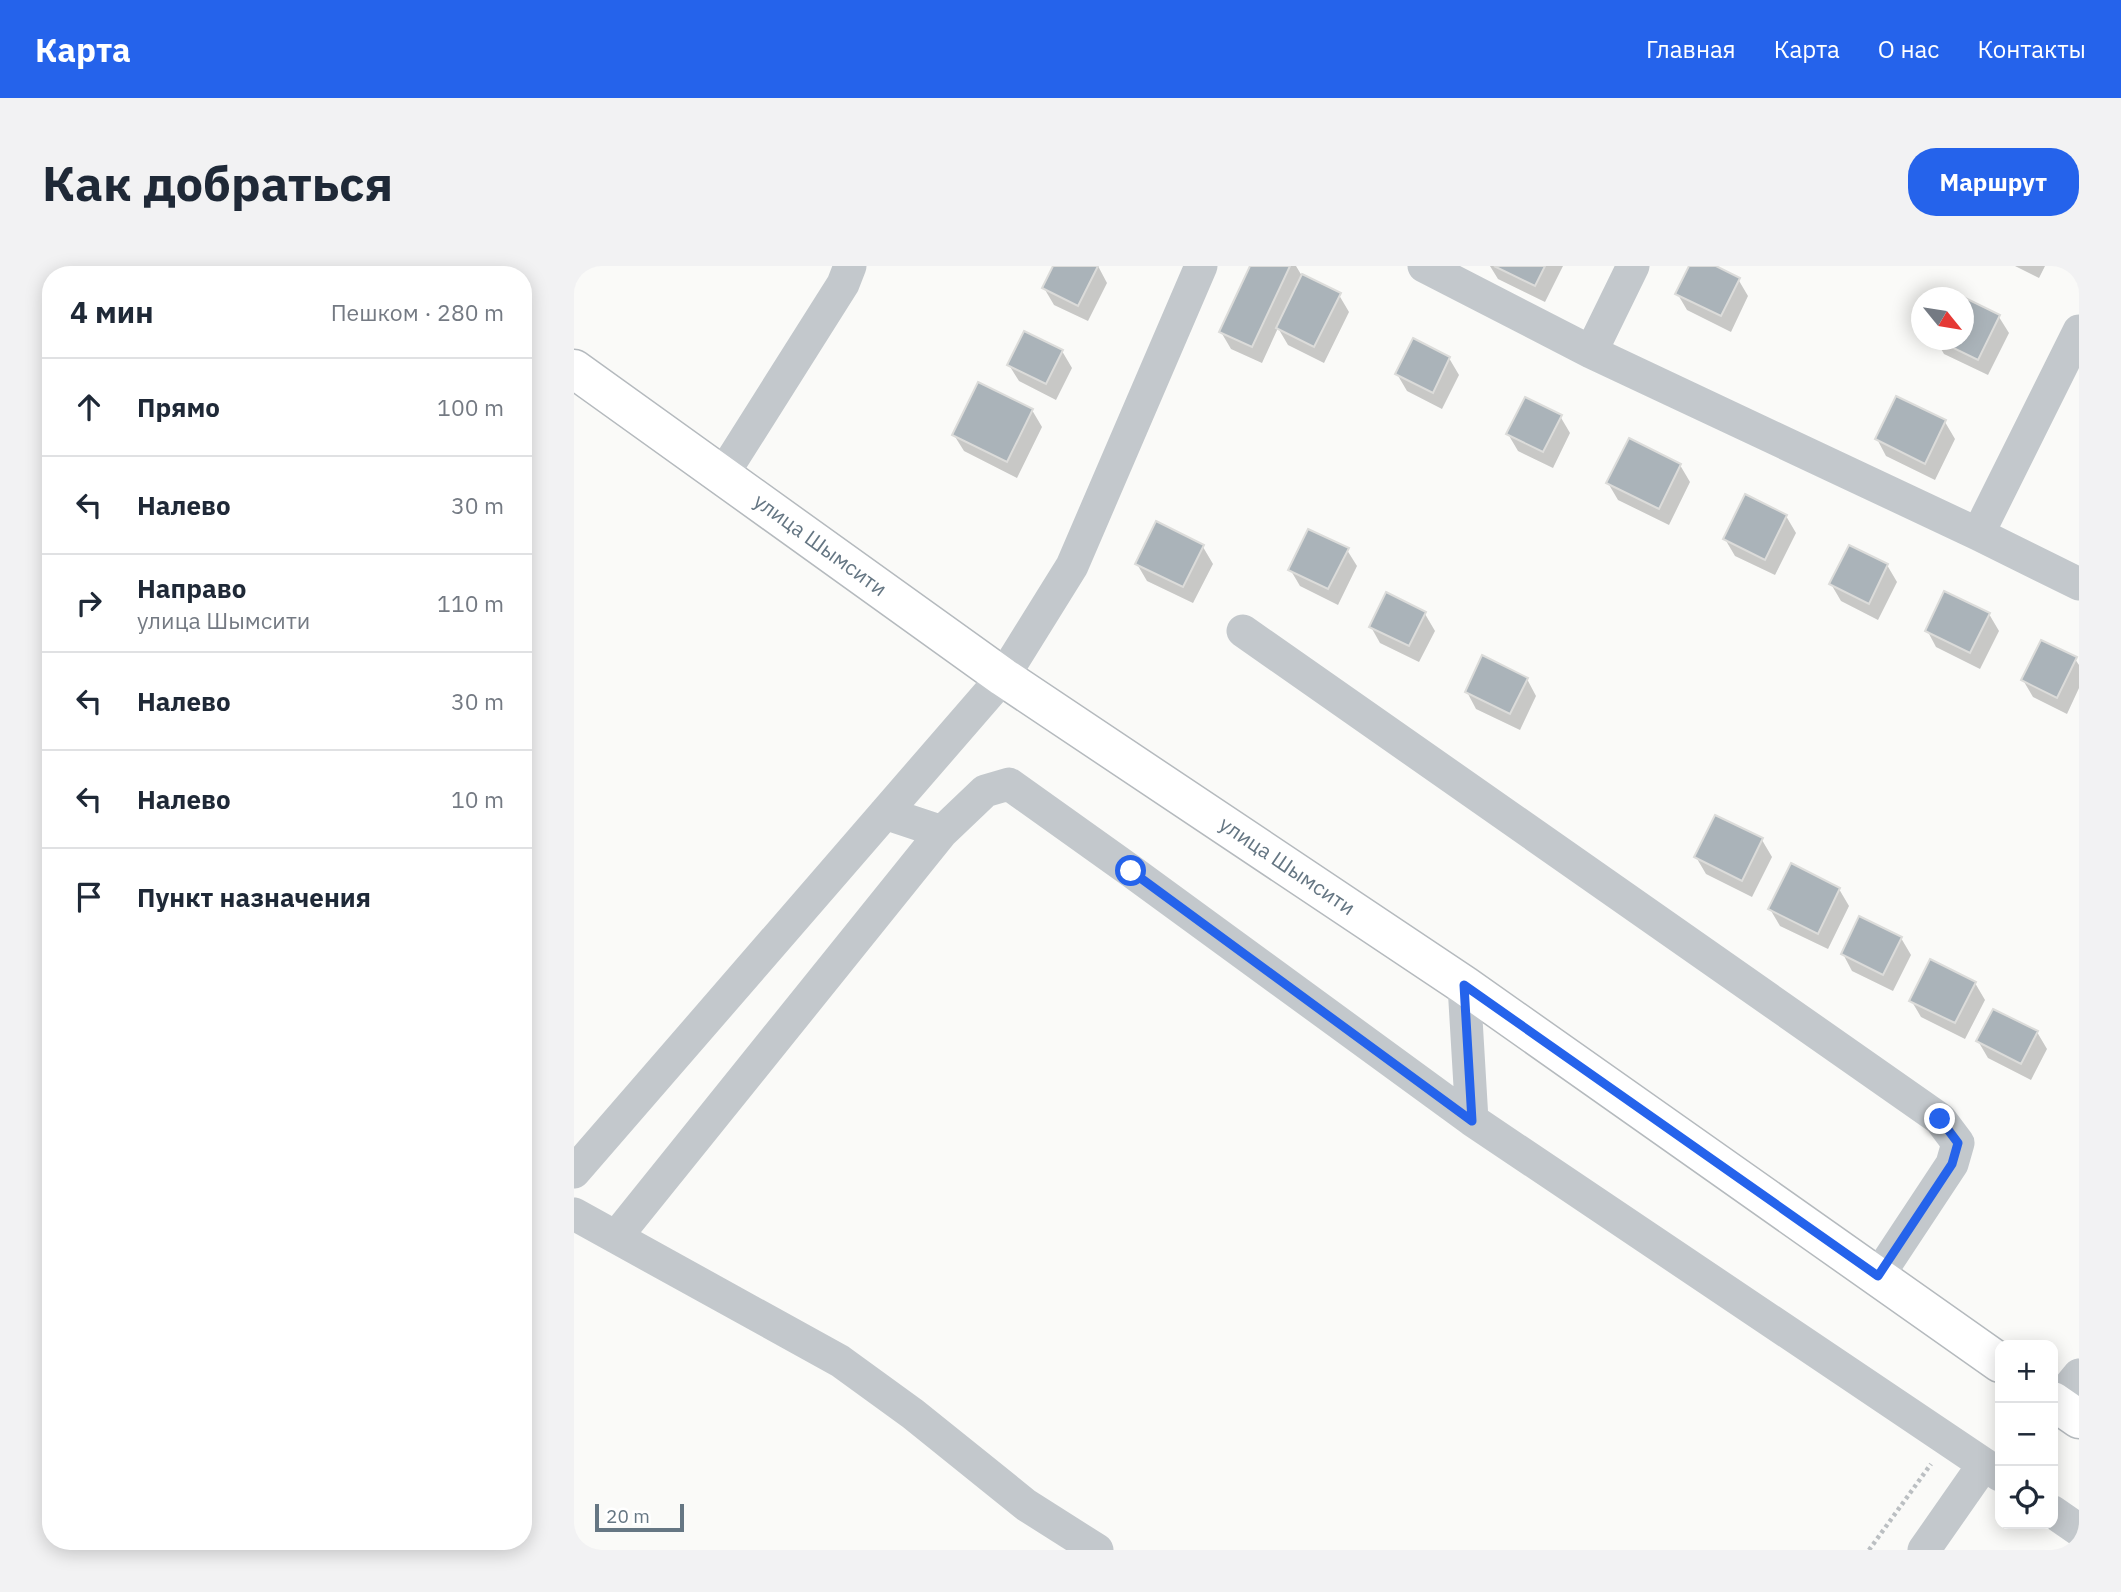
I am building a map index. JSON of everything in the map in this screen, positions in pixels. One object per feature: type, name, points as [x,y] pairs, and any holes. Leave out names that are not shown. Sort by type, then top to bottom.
[{"type":"main road","name":"улица Шымсити","points":[[574,369],[1003,677],[1464,985],[1995,1359]]},
{"type":"street","points":[[723,474],[843,284],[850,266]]},
{"type":"street","points":[[574,1172],[1003,677],[1072,566],[1201,266]]},
{"type":"street","points":[[1424,266],[1591,352],[2079,584]]},
{"type":"street","points":[[1591,352],[1633,266]]},
{"type":"street","points":[[1978,534],[2079,331]]},
{"type":"street","points":[[1243,631],[1940,1119],[1958,1143],[1952,1164],[1878,1276]]},
{"type":"street","points":[[616,1237],[942,832],[985,791],[1009,784],[1472,1121],[1992,1469],[1924,1550]]},
{"type":"street","points":[[885,813],[942,832]]},
{"type":"street","points":[[1464,985],[1472,1121]]},
{"type":"street","points":[[574,1214],[840,1361],[1027,1505],[1097,1550]]},
{"type":"street","points":[[2058,1515],[2079,1530]]},
{"type":"path","points":[[1869,1550],[1949,1440]]},
{"type":"building","points":[[1053,266],[1098,266],[1078,306],[1042,288]]},
{"type":"building","points":[[1250,266],[1290,266],[1252,347],[1219,332]]},
{"type":"building","points":[[1494,266],[1545,266],[1535,286]]},
{"type":"building","points":[[1689,266],[1716,266],[1740,278],[1721,316],[1675,294]]},
{"type":"building","points":[[1302,274],[1341,293],[1314,347],[1276,328]]},
{"type":"building","points":[[1974,302],[2000,315],[1978,360],[1958,350],[1974,350]]},
{"type":"building","points":[[1024,331],[1063,350],[1046,384],[1007,365]]},
{"type":"building","points":[[1413,338],[1450,357],[1433,393],[1395,374]]},
{"type":"building","points":[[978,382],[1033,409],[1007,462],[952,435]]},
{"type":"building","points":[[1896,396],[1946,420],[1925,464],[1875,439]]},
{"type":"building","points":[[1525,397],[1562,415],[1543,452],[1506,434]]},
{"type":"building","points":[[1629,438],[1681,464],[1659,509],[1606,483]]},
{"type":"building","points":[[1745,494],[1787,515],[1765,560],[1723,539]]},
{"type":"building","points":[[1156,521],[1204,545],[1183,587],[1135,564]]},
{"type":"building","points":[[1308,529],[1349,548],[1328,589],[1288,570]]},
{"type":"building","points":[[1849,545],[1888,564],[1869,604],[1829,584]]},
{"type":"building","points":[[1944,591],[1990,613],[1970,653],[1925,631]]},
{"type":"building","points":[[1386,592],[1426,612],[1409,646],[1369,627]]},
{"type":"building","points":[[2041,640],[2077,657],[2057,698],[2021,680]]},
{"type":"building","points":[[1482,655],[1528,678],[1510,714],[1465,692]]},
{"type":"building","points":[[1715,815],[1763,838],[1742,881],[1694,857]]},
{"type":"building","points":[[1791,863],[1840,888],[1818,934],[1768,909]]},
{"type":"building","points":[[1859,916],[1902,937],[1883,975],[1841,954]]},
{"type":"building","points":[[1930,959],[1976,982],[1955,1023],[1909,1001]]},
{"type":"building","points":[[1993,1009],[2038,1031],[2021,1064],[1976,1041]]},
{"type":"route","points":[[1131,871],[1472,1121],[1464,985],[1878,1276],[1952,1164],[1958,1143],[1940,1119]]}]
